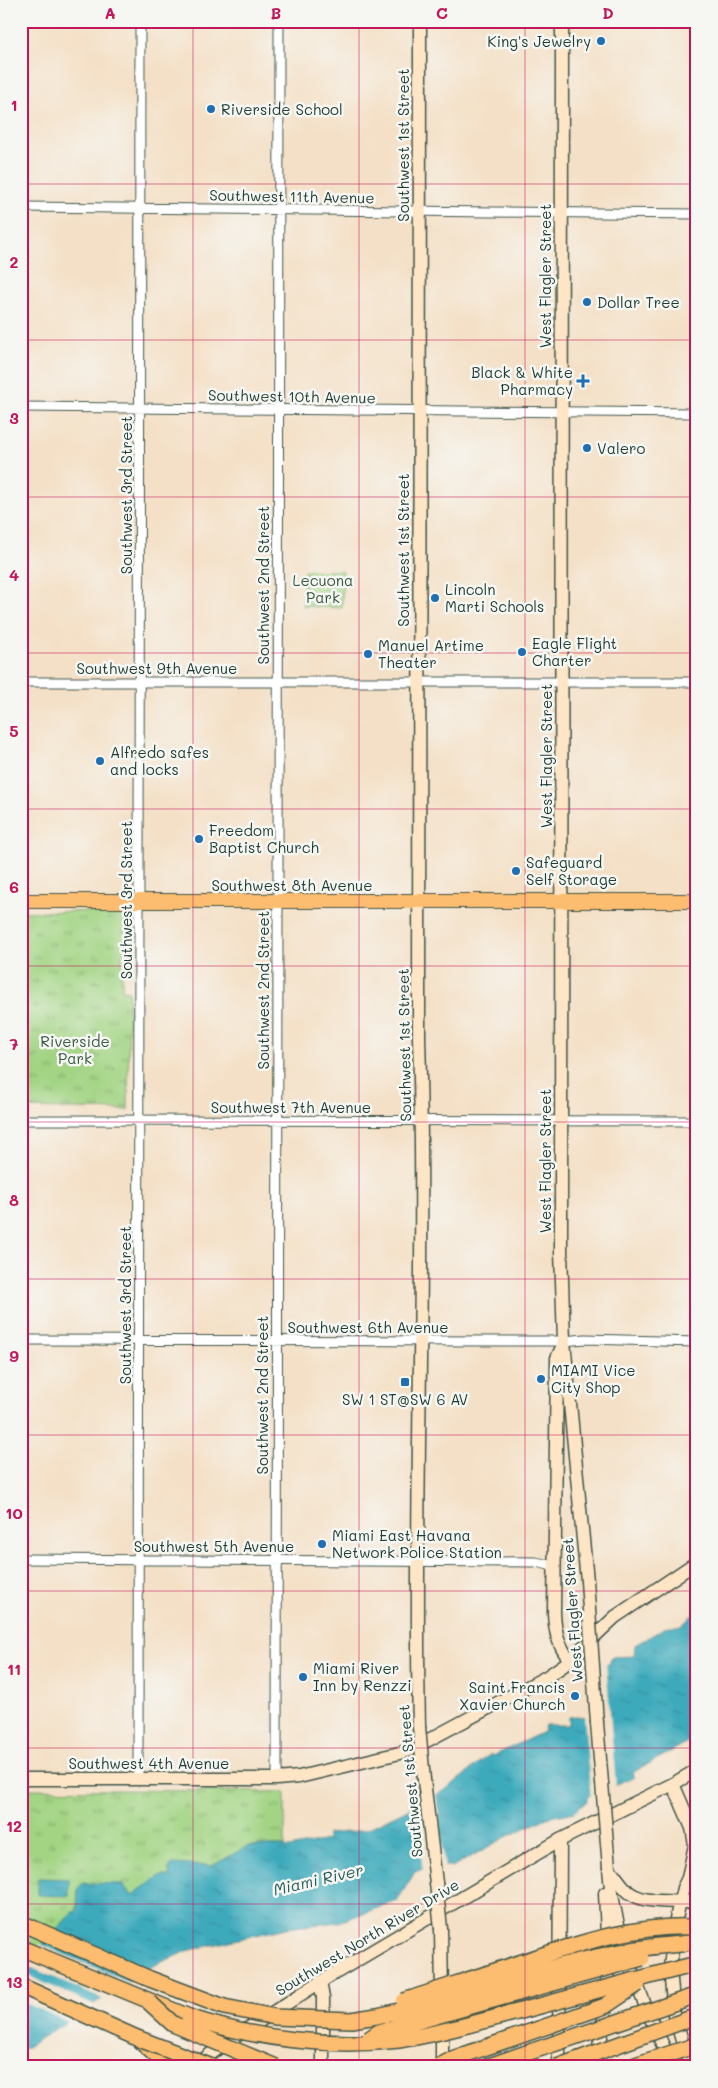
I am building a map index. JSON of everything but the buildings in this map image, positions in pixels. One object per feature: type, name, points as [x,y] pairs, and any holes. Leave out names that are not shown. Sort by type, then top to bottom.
[{"type":"highway","points":[[21,1923],[150,1979],[224,2007],[275,2017],[351,2020],[392,2013],[581,1961],[656,1946],[681,1944]]},
{"type":"highway","points":[[338,2018],[402,2001],[606,1936],[650,1928],[697,1927]]},
{"type":"highway","points":[[365,2041],[379,2032],[656,1954],[697,1940]]},
{"type":"highway","points":[[21,1948],[149,2002],[219,2027],[251,2034],[314,2041],[399,2040],[435,2033],[697,1964]]},
{"type":"highway","points":[[438,2067],[455,2058],[605,2006],[647,1978]]},
{"type":"highway","points":[[21,1986],[137,2038],[212,2067]]},
{"type":"highway","points":[[486,2067],[697,1994]]},
{"type":"highway","points":[[149,2002],[173,2024],[276,2067]]},
{"type":"highway","points":[[558,2067],[697,2016]]},
{"type":"highway","points":[[137,2038],[161,2060],[173,2067]]},
{"type":"highway","points":[[629,2067],[697,2045]]},
{"type":"main road","name":"Southwest 1st Street","points":[[420,21],[419,901],[421,1121],[417,1560],[418,1727],[441,1929],[442,2067]]},
{"type":"main road","name":"West Flagler Street","points":[[562,21],[561,1252],[564,1341],[587,1581],[610,1872],[616,1914],[627,1957],[673,2067]]},
{"type":"main road","name":"Southwest 8th Avenue","points":[[21,901],[697,901]]},
{"type":"main road","name":"West Flagler Street","points":[[564,1341],[557,1358],[554,1613],[556,1634],[563,1651],[570,1660]]},
{"type":"main road","name":"Southwest 4th Avenue","points":[[21,1779],[277,1779],[299,1777],[408,1751],[548,1676],[570,1660],[615,1617],[697,1562]]},
{"type":"main road","name":"Southwest North River Drive","points":[[194,2067],[221,2046],[320,1982],[560,1840],[673,1784],[697,1770]]},
{"type":"main road","points":[[673,1784],[694,1837],[695,1851],[680,1901],[672,1937],[670,1992],[676,2025],[692,2065],[673,2067]]},
{"type":"main road","points":[[558,2067],[560,1840]]},
{"type":"main road","name":"West Flagler Street","points":[[593,2067],[600,2042],[606,2001],[608,1965],[605,1890],[610,1872]]},
{"type":"main road","points":[[610,1872],[628,1892],[636,1897],[652,1900],[697,1901]]},
{"type":"main road","points":[[688,1878],[691,1893],[697,1901]]},
{"type":"main road","points":[[320,1982],[323,1998],[323,2067]]},
{"type":"street","name":"Southwest 3rd Street","points":[[138,1779],[140,21]]},
{"type":"street","name":"Southwest 2nd Street","points":[[277,1779],[279,21]]},
{"type":"street","name":"Southwest 11th Avenue","points":[[21,207],[697,214]]},
{"type":"street","name":"Southwest 10th Avenue","points":[[21,407],[697,414]]},
{"type":"street","name":"Southwest 9th Avenue","points":[[21,682],[697,682]]},
{"type":"street","name":"Southwest 7th Avenue","points":[[21,1120],[697,1121]]},
{"type":"street","name":"Southwest 6th Avenue","points":[[21,1340],[585,1340],[697,1342]]},
{"type":"street","name":"Southwest 5th Avenue","points":[[21,1559],[536,1562],[549,1565],[555,1570]]},
{"type":"green space","name":"Lecuona Park","points":[[304,570],[343,571],[342,608],[303,606]]},
{"type":"green space","name":"Riverside Park","points":[[129,911],[129,947],[122,955],[122,990],[129,991],[128,1110],[21,1108],[21,912]]},
{"type":"green space","points":[[21,1789],[285,1792],[285,1846],[248,1846],[212,1866],[174,1865],[169,1876],[132,1895],[78,1888],[77,1910],[21,1967]]},
{"type":"water","name":"Miami River","points":[[697,1607],[697,1737],[632,1773],[634,1777],[590,1795],[586,1802],[574,1812],[547,1818],[504,1838],[453,1867],[434,1866],[415,1872],[397,1901],[339,1922],[286,1928],[187,1951],[153,1966],[21,2051],[21,1967],[77,1910],[78,1888],[83,1883],[122,1884],[132,1895],[160,1876],[169,1876],[170,1866],[173,1864],[212,1866],[248,1846],[285,1846],[285,1849],[327,1840],[327,1834],[365,1830],[444,1791],[491,1754],[493,1756],[543,1732],[545,1725],[569,1725],[569,1717],[585,1717],[594,1709],[605,1666],[609,1664],[612,1657],[634,1656],[635,1645],[668,1626],[683,1624],[696,1611]]},
{"type":"water","points":[[38,1878],[69,1879],[69,1896],[38,1895]]},
{"type":"pier","points":[[606,1663],[616,1787],[591,1799],[584,1715],[592,1707],[600,1684],[602,1665]]},
{"type":"pier","points":[[436,1793],[445,1868],[423,1872],[415,1802]]},
{"type":"pier","points":[[40,1944],[130,1983],[104,2000],[21,1963]]},
{"type":"pier","points":[[21,1973],[95,2005],[68,2022],[21,2001]]},
{"type":"place","name":"King's Jewelry","points":[[601,41]]},
{"type":"place","name":"Riverside School","points":[[211,109]]},
{"type":"place","name":"Dollar Tree","points":[[587,302]]},
{"type":"place","name":"Black & White Pharmacy","points":[[583,381]]},
{"type":"place","name":"Valero","points":[[587,448]]},
{"type":"place","name":"Lincoln Marti Schools","points":[[435,598]]},
{"type":"place","name":"Eagle Flight Charter","points":[[522,652]]},
{"type":"place","name":"Manuel Artime Theater","points":[[368,654]]},
{"type":"place","name":"Alfredo safes and locks","points":[[100,761]]},
{"type":"place","name":"Freedom Baptist Church","points":[[199,839]]},
{"type":"place","name":"Safeguard Self Storage","points":[[516,871]]},
{"type":"place","name":"MIAMI Vice City Shop","points":[[541,1379]]},
{"type":"place","name":"SW 1 ST@SW 6 AV","points":[[405,1382]]},
{"type":"place","name":"Miami East Havana Network Police Station","points":[[322,1544]]},
{"type":"place","name":"Miami River Inn by Renzzi","points":[[303,1677]]},
{"type":"place","name":"Saint Francis Xavier Church","points":[[575,1696]]}]
